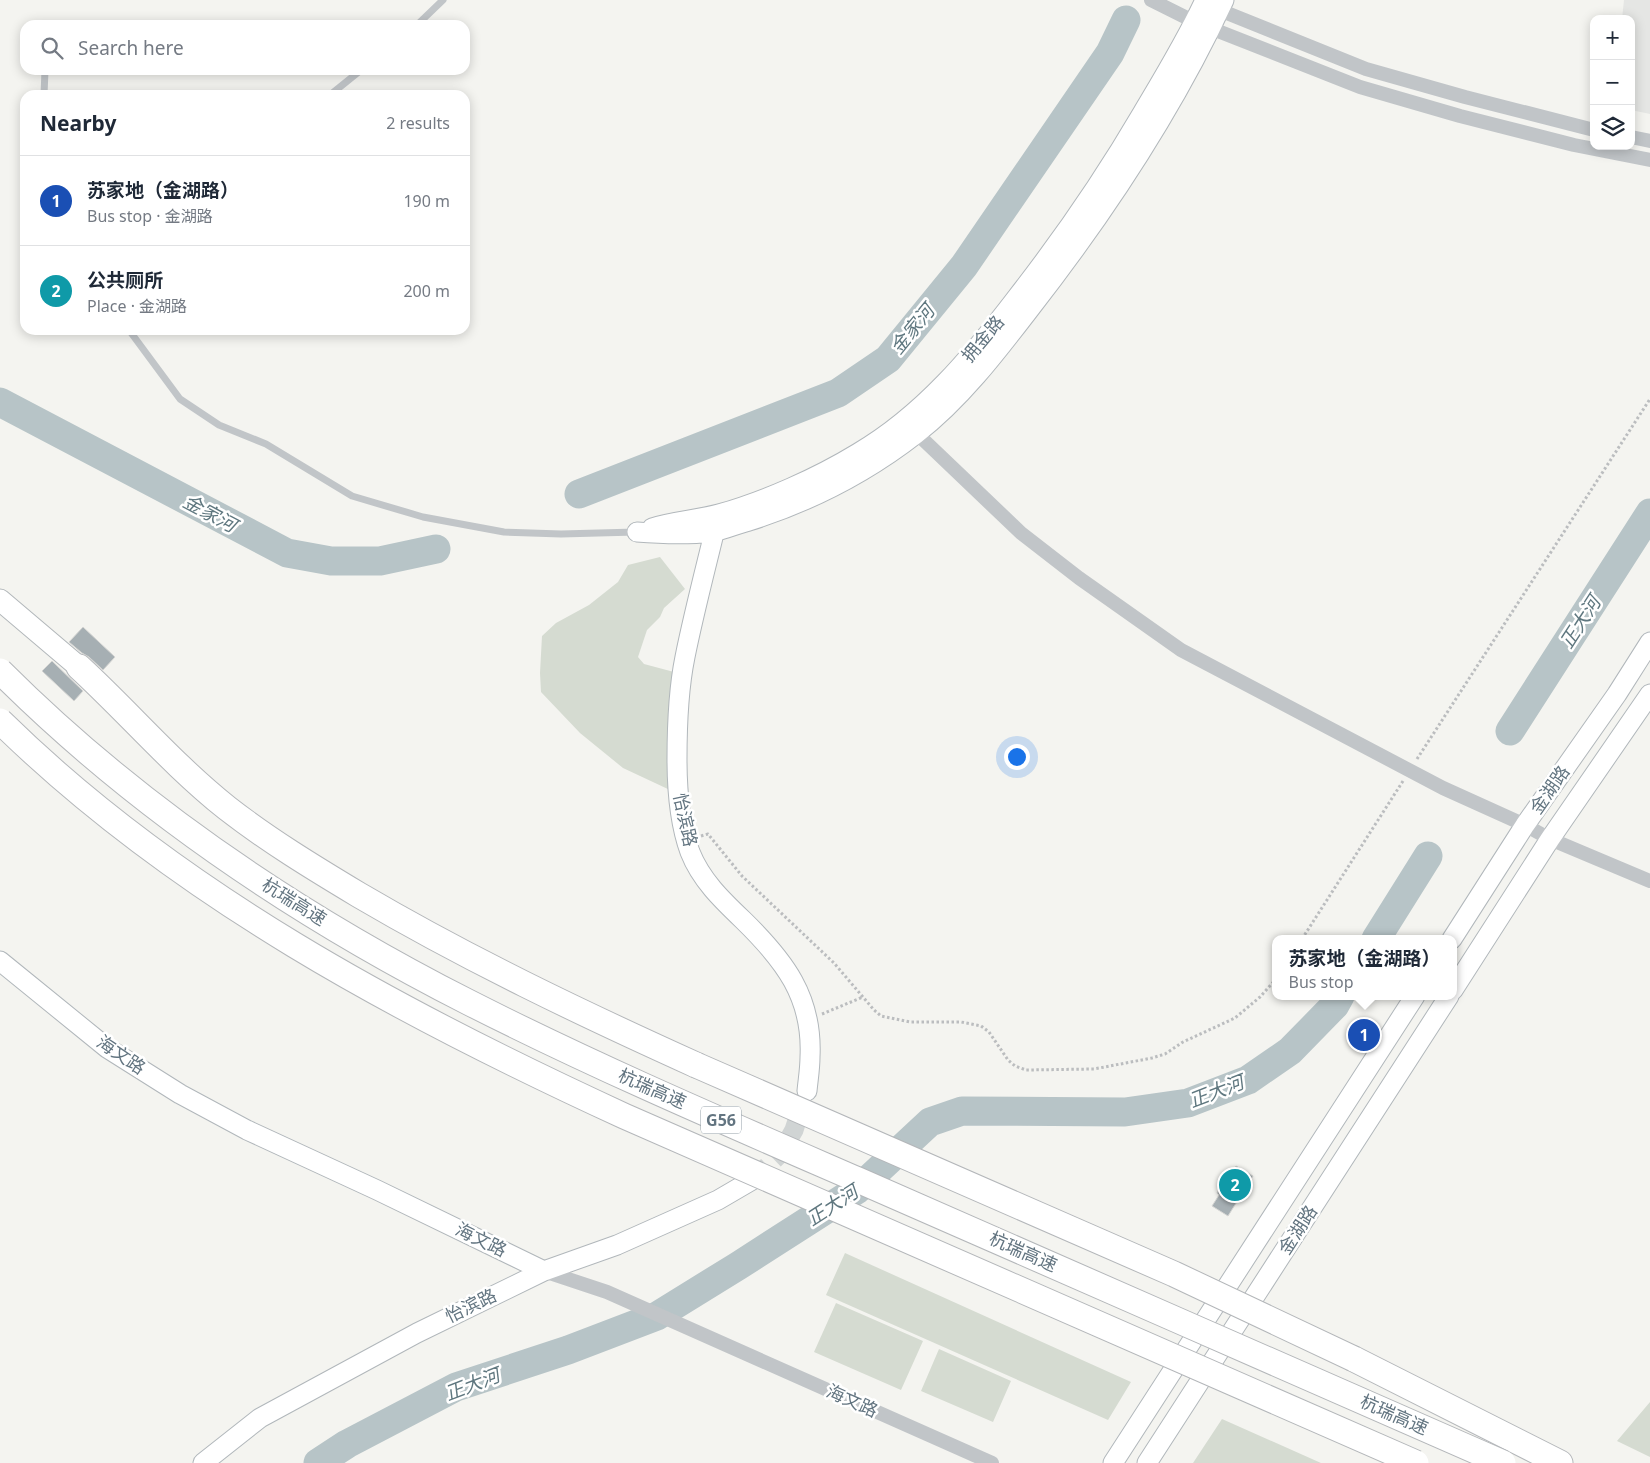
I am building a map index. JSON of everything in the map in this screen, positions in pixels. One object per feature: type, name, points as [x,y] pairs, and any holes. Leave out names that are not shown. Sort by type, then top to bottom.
[{"type":"highway","points":[[79,667],[178,766],[201,787],[252,827],[398,918],[483,964],[696,1065],[1245,1307],[1373,1368],[1560,1463]]},
{"type":"highway","name":"杭瑞高速","points":[[0,671],[76,744],[183,828],[319,918],[392,961],[465,1000],[580,1057],[1503,1463]]},
{"type":"highway","name":"杭瑞高速","points":[[0,721],[84,796],[163,857],[300,948],[413,1013],[507,1061],[616,1112],[1416,1463]]},
{"type":"main road","points":[[0,600],[79,667]]},
{"type":"street","points":[[1151,0],[1203,25],[1360,87],[1460,116],[1565,142],[1650,160]]},
{"type":"street","points":[[637,532],[672,535],[716,523],[779,511],[822,492],[868,468],[911,427],[960,394],[1011,334],[1071,256],[1133,164],[1203,25],[1210,3],[1366,69],[1465,98],[1590,129]]},
{"type":"street","points":[[1635,138],[1650,141]]},
{"type":"street","points":[[911,427],[1021,533],[1079,578],[1181,650],[1443,788],[1525,825],[1550,839],[1650,881]]},
{"type":"street","name":"怡滨路","points":[[716,523],[685,659],[677,719],[677,776],[680,813],[690,852],[702,875],[788,969],[800,995],[808,1021],[810,1056],[807,1091]]},
{"type":"street","name":"金湖路","points":[[1455,935],[1525,825],[1617,694],[1650,642]]},
{"type":"street","name":"金湖路","points":[[1457,984],[1550,839],[1650,694]]},
{"type":"street","name":"海文路","points":[[0,961],[107,1048],[180,1094],[247,1130],[377,1190],[544,1271],[607,1292],[992,1463]]},
{"type":"street","name":"金湖路","points":[[1113,1463],[1412,1000]]},
{"type":"street","name":"金湖路","points":[[1147,1463],[1446,1000]]},
{"type":"street","name":"怡滨路","points":[[203,1463],[260,1418],[417,1333],[544,1271],[617,1245],[718,1200],[754,1179]]},
{"type":"lane","points":[[422,20],[443,0]]},
{"type":"lane","points":[[44,90],[45,75]]},
{"type":"lane","points":[[336,90],[355,75]]},
{"type":"lane","points":[[133,335],[180,399],[219,425],[266,444],[352,496],[423,517],[504,532],[561,534],[637,532]]},
{"type":"path","points":[[1305,935],[1650,399]]},
{"type":"path","points":[[687,839],[708,834],[742,876],[834,963],[881,1016],[910,1022],[962,1022],[981,1026],[988,1032],[1008,1060],[1015,1066],[1026,1070],[1094,1069],[1165,1054],[1184,1042],[1234,1018],[1260,997],[1272,983]]},
{"type":"path","points":[[808,1021],[863,997]]},
{"type":"shaded area","points":[[1624,0],[1650,0],[1650,114],[1635,111],[1635,15],[1622,15]]},
{"type":"shaded area","points":[[660,557],[685,589],[664,608],[660,617],[647,630],[638,657],[644,664],[674,672],[669,731],[670,790],[623,768],[580,733],[541,692],[540,673],[542,636],[556,623],[589,605],[618,582],[628,565]]},
{"type":"shaded area","points":[[845,1253],[1131,1382],[1108,1420],[826,1295]]},
{"type":"shaded area","points":[[836,1303],[923,1341],[901,1390],[814,1352]]},
{"type":"shaded area","points":[[939,1349],[1011,1381],[993,1422],[921,1391]]},
{"type":"shaded area","points":[[1650,1402],[1650,1457],[1617,1441]]},
{"type":"shaded area","points":[[1222,1419],[1321,1463],[1193,1463]]},
{"type":"building","points":[[83,627],[115,657],[103,670],[69,642]]},
{"type":"building","points":[[52,661],[83,691],[74,701],[42,671]]},
{"type":"building","points":[[1236,1166],[1253,1176],[1228,1216],[1212,1206],[1227,1176],[1230,1177]]},
{"type":"waterway","name":"金家河","points":[[579,494],[838,393],[888,359],[964,266],[1110,53],[1126,20]]},
{"type":"waterway","name":"金家河","points":[[0,402],[287,553],[331,561],[380,561],[436,549]]},
{"type":"waterway","name":"正大河","points":[[1510,731],[1650,513]]},
{"type":"waterway","name":"正大河","points":[[1379,935],[1428,856]]},
{"type":"waterway","name":"正大河","points":[[318,1463],[347,1444],[456,1387],[568,1350],[657,1316],[858,1189],[930,1122],[962,1111],[1125,1112],[1188,1103],[1248,1080],[1290,1051],[1338,1000]]},
{"type":"tunnel","points":[[754,1179],[781,1153],[794,1130],[804,1099]]},
{"type":"place","name":"苏家地（金湖路）","points":[[1364,1035]]},
{"type":"place","name":"公共厕所","points":[[1235,1185]]}]
